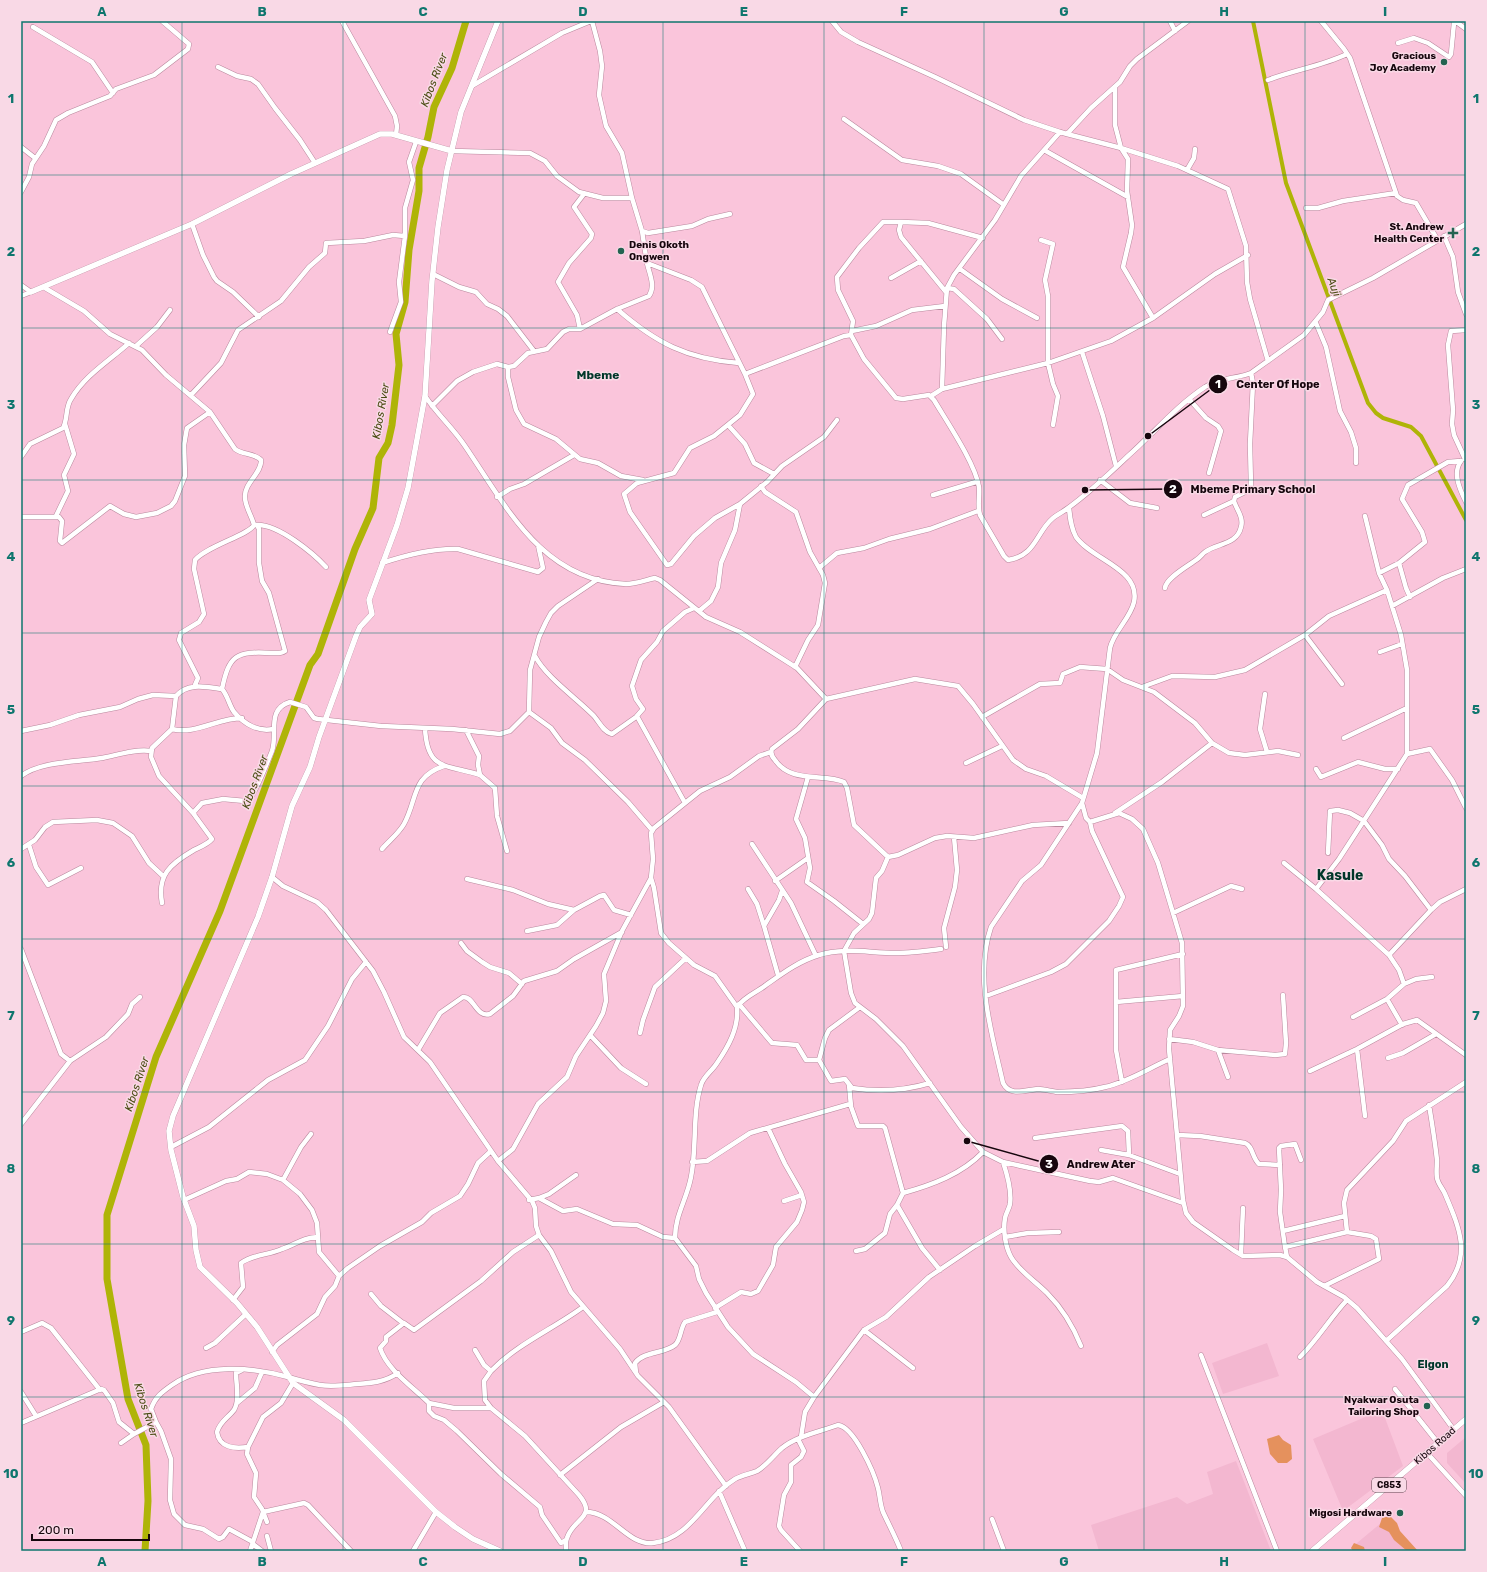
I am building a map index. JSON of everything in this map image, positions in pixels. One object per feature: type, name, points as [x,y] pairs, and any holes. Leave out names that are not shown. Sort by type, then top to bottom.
[{"type":"main road","points":[[498,21],[461,112],[452,151],[440,213],[433,274],[425,396],[408,488],[397,526],[369,600],[372,614],[360,627],[356,636],[310,767],[292,806],[272,878],[258,917],[173,1116],[169,1131],[175,1167],[184,1200],[194,1226],[196,1250],[200,1267],[246,1314],[293,1383],[344,1420],[436,1512],[473,1539],[500,1551]]},
{"type":"main road","points":[[31,292],[45,288],[124,251],[192,224],[315,163],[380,134],[396,135],[452,151]]},
{"type":"main road","name":"Kibos Road","points":[[1312,1551],[1466,1419]]},
{"type":"street","points":[[21,192],[29,177],[32,164],[56,120],[113,93],[116,89],[159,72],[188,49],[189,44],[162,21]]},
{"type":"street","points":[[342,21],[395,116],[397,126],[396,135]]},
{"type":"street","points":[[432,406],[457,381],[468,374],[497,364],[508,367],[517,364],[528,353],[547,349],[566,330],[580,329],[617,309],[651,294],[651,276],[647,263],[642,231],[632,198],[622,153],[606,126],[599,95],[602,66],[600,51],[592,21],[562,33],[472,86]]},
{"type":"street","points":[[832,21],[841,32],[858,42],[1024,120],[1060,132],[1121,148],[1187,170],[1228,189],[1248,255],[1247,282],[1250,300],[1268,361]]},
{"type":"street","points":[[1170,21],[1175,31]]},
{"type":"street","points":[[1067,134],[1091,108],[1115,87],[1137,59],[1188,21]]},
{"type":"street","points":[[1321,21],[1347,54],[1396,193],[1403,200],[1416,203],[1437,240]]},
{"type":"street","points":[[1398,43],[1410,38],[1420,40],[1449,57],[1451,54],[1455,22],[1466,28]]},
{"type":"street","points":[[33,27],[92,62],[113,93]]},
{"type":"street","points":[[1268,80],[1347,54]]},
{"type":"street","points":[[218,67],[237,76],[251,79],[258,84],[300,140],[315,163]]},
{"type":"street","points":[[1115,87],[1115,125],[1121,148],[1128,159],[1128,197],[1131,233],[1123,267],[1153,318]]},
{"type":"street","points":[[844,119],[902,160],[938,166],[961,174],[1004,205]]},
{"type":"street","points":[[942,389],[946,290],[983,238],[1021,176],[1060,132]]},
{"type":"street","points":[[390,332],[401,302],[399,282],[406,236],[406,208],[413,180],[409,162],[419,142]]},
{"type":"street","points":[[21,147],[35,158]]},
{"type":"street","points":[[1187,170],[1194,158],[1195,149]]},
{"type":"street","points":[[1044,150],[1128,197]]},
{"type":"street","points":[[452,151],[530,153],[545,161],[557,176],[584,194],[603,198],[632,198]]},
{"type":"street","points":[[1306,208],[1318,208],[1343,201],[1396,193]]},
{"type":"street","points":[[580,329],[577,315],[558,282],[569,263],[591,238],[592,234],[574,207],[584,194]]},
{"type":"street","points":[[642,231],[648,233],[692,226],[708,219],[730,214]]},
{"type":"street","points":[[983,238],[928,223],[883,222],[859,248],[838,277],[838,290],[853,321],[851,333],[864,359],[896,398],[903,399],[931,396],[942,389],[1048,363],[1111,341],[1153,318],[1215,274],[1248,255]]},
{"type":"street","points":[[901,222],[899,230],[900,234],[946,290]]},
{"type":"street","points":[[192,224],[203,255],[217,281],[233,292],[259,317]]},
{"type":"street","points":[[931,396],[962,447],[978,487],[978,511],[1004,556],[1008,560],[1022,554],[1034,546],[1047,524],[1069,508],[1116,466],[1170,414],[1189,399],[1210,384],[1251,373],[1304,335],[1316,323],[1328,300],[1373,278],[1466,224]]},
{"type":"street","points":[[191,395],[221,362],[238,330],[281,301],[309,267],[325,253],[326,243],[364,242],[394,235],[406,236]]},
{"type":"street","points":[[1444,236],[1453,257],[1458,292],[1466,314]]},
{"type":"street","points":[[1041,240],[1053,244],[1045,280],[1048,296],[1048,363],[1053,384],[1058,396],[1053,425]]},
{"type":"street","points":[[891,278],[921,260]]},
{"type":"street","points":[[647,263],[700,284],[725,330],[753,394],[744,410],[728,425],[714,436],[690,448],[674,473],[632,486],[624,497],[630,512],[645,535],[669,565],[694,536],[715,518],[740,504],[782,466],[824,437],[837,420]]},
{"type":"street","points":[[960,269],[1002,299],[1037,318]]},
{"type":"street","points":[[433,274],[459,287],[476,292],[487,304],[498,309],[507,316],[534,351]]},
{"type":"street","points":[[21,285],[31,292]]},
{"type":"street","points":[[45,288],[84,311],[110,334],[136,346],[166,375],[210,412],[234,449],[238,452],[258,457],[261,460],[261,465],[245,493],[246,503],[259,529],[259,563],[262,580],[269,593],[285,651],[278,654],[249,653],[235,657],[231,662],[225,676],[222,689],[234,712],[257,729],[273,729]]},
{"type":"street","points":[[946,290],[954,289],[987,319],[1002,338]]},
{"type":"street","points":[[21,296],[31,292]]},
{"type":"street","points":[[745,374],[851,333],[876,326],[912,310],[945,306]]},
{"type":"street","points":[[617,309],[632,322],[668,346],[711,358],[739,363]]},
{"type":"street","points":[[136,346],[157,327],[170,310]]},
{"type":"street","points":[[1316,323],[1326,347],[1340,411],[1351,432],[1356,448],[1356,463]]},
{"type":"street","points":[[1464,459],[1454,435],[1452,424],[1453,410],[1448,345],[1451,331],[1466,330]]},
{"type":"street","points":[[56,516],[68,491],[64,474],[74,454],[66,424],[66,407],[76,391],[104,363],[129,343]]},
{"type":"street","points":[[1082,352],[1103,416],[1116,466]]},
{"type":"street","points":[[508,367],[508,377],[515,406],[523,422],[556,439],[574,455],[585,461],[598,463],[621,476],[645,481]]},
{"type":"street","points":[[1204,515],[1234,500],[1235,497],[1249,490],[1251,486],[1250,444],[1253,383],[1251,373]]},
{"type":"street","points":[[425,396],[432,406],[456,432],[497,497],[518,524],[538,545],[566,568],[598,579],[628,584],[656,578],[666,584],[706,617],[740,632],[795,667],[826,699]]},
{"type":"street","points":[[1189,399],[1206,418],[1218,426],[1221,431],[1209,473]]},
{"type":"street","points":[[21,517],[56,516],[61,520],[60,541],[62,543],[110,506],[124,514],[136,517],[157,513],[171,506],[175,501],[185,476],[184,445],[187,428],[210,412]]},
{"type":"street","points":[[21,455],[30,444],[63,428],[66,424]]},
{"type":"street","points":[[728,425],[745,444],[754,463],[774,474]]},
{"type":"street","points":[[497,497],[510,489],[524,484],[574,455]]},
{"type":"street","points":[[1379,573],[1399,563],[1425,542],[1422,532],[1402,499],[1408,485],[1448,462],[1464,459]]},
{"type":"street","points":[[1464,459],[1456,470],[1466,502]]},
{"type":"street","points":[[1100,480],[1130,503],[1156,508]]},
{"type":"street","points":[[933,495],[976,482]]},
{"type":"street","points":[[761,486],[765,492],[796,512],[810,552],[825,583],[819,620],[795,667]]},
{"type":"street","points":[[1165,588],[1167,582],[1205,552],[1234,538],[1242,524],[1240,514],[1234,500]]},
{"type":"street","points":[[699,611],[711,601],[718,587],[721,563],[735,530],[740,504]]},
{"type":"street","points":[[1069,508],[1071,526],[1078,540],[1093,553],[1126,574],[1135,596],[1134,604],[1113,637],[1107,669],[1097,753],[1083,801],[1041,865],[1022,882],[991,927],[985,964],[986,996],[1003,1083],[1009,1091],[1039,1089],[1056,1092],[1079,1091],[1106,1087],[1122,1082],[1170,1059]]},
{"type":"street","points":[[819,568],[837,553],[864,548],[890,539],[930,529],[978,511]]},
{"type":"street","points":[[1316,889],[1339,859],[1407,754],[1408,676],[1402,644],[1392,606],[1387,590],[1379,573],[1365,516]]},
{"type":"street","points":[[195,685],[198,678],[179,640],[181,633],[199,622],[204,614],[194,569],[196,560],[224,541],[250,530],[256,525],[265,525],[290,538],[319,559],[326,567]]},
{"type":"street","points":[[382,563],[414,554],[444,549],[458,550],[538,572],[543,568],[538,545]]},
{"type":"street","points":[[1399,563],[1410,597]]},
{"type":"street","points":[[1392,606],[1436,582],[1466,569]]},
{"type":"street","points":[[193,812],[202,803],[223,799],[244,801],[251,797],[271,752],[275,714],[287,703],[294,702],[306,707],[314,718],[326,720],[381,726],[466,730],[504,734],[510,731],[529,712],[530,670],[539,637],[551,612],[598,579]]},
{"type":"street","points":[[1142,687],[1172,676],[1215,677],[1244,670],[1305,635],[1329,616],[1387,590]]},
{"type":"street","points":[[535,656],[544,669],[589,710],[606,732],[612,734],[636,717],[643,709],[636,699],[632,686],[641,660],[657,642],[663,631],[685,612],[694,608]]},
{"type":"street","points":[[1305,635],[1342,684]]},
{"type":"street","points":[[1380,652],[1402,644]]},
{"type":"street","points":[[982,717],[1040,684],[1060,683],[1063,674],[1085,666],[1107,669],[1123,680],[1154,692],[1169,704],[1183,712],[1195,723],[1212,743],[1229,753],[1246,755],[1278,751],[1298,755]]},
{"type":"street","points":[[652,830],[700,791],[730,777],[759,756],[771,752],[775,746],[798,729],[826,699],[917,678],[958,686],[1002,746],[1018,765],[1037,771],[1083,801],[1086,818],[1090,822],[1092,831],[1123,897],[1119,906],[1100,932],[1060,968],[986,996]]},
{"type":"street","points":[[21,731],[50,725],[80,715],[120,707],[138,699],[153,695],[176,696],[182,691],[195,685],[222,689]]},
{"type":"street","points":[[1265,694],[1260,729],[1267,752]]},
{"type":"street","points":[[151,751],[172,729],[176,696]]},
{"type":"street","points":[[1344,738],[1407,708]]},
{"type":"street","points":[[498,1161],[513,1149],[538,1104],[567,1077],[576,1056],[603,1013],[606,1001],[604,974],[622,931],[651,878],[653,859],[652,830],[628,802],[585,760],[562,743],[551,728],[529,712]]},
{"type":"street","points":[[172,729],[198,728],[235,718],[242,718]]},
{"type":"street","points":[[638,718],[685,803]]},
{"type":"street","points":[[425,728],[426,743],[430,754],[444,766],[480,775],[495,788],[497,816],[507,851]]},
{"type":"street","points":[[466,730],[479,756],[478,765],[480,775]]},
{"type":"street","points":[[1090,822],[1115,813],[1162,782],[1212,743]]},
{"type":"street","points":[[966,763],[1002,746]]},
{"type":"street","points":[[1407,754],[1430,749],[1452,780],[1466,808]]},
{"type":"street","points":[[21,776],[49,766],[104,758],[141,750],[151,751]]},
{"type":"street","points":[[151,751],[159,776],[193,812],[212,839],[181,858],[163,876],[160,885],[162,903]]},
{"type":"street","points":[[771,752],[773,758],[781,767],[795,774],[844,782],[847,788],[854,825],[888,857]]},
{"type":"street","points":[[1316,769],[1321,777],[1358,762],[1385,769],[1398,769]]},
{"type":"street","points":[[382,849],[400,830],[417,789],[425,776],[432,770],[444,766]]},
{"type":"street","points":[[808,777],[796,819],[805,834],[810,868],[807,884],[834,901],[863,924]]},
{"type":"street","points":[[1328,853],[1330,810],[1338,810],[1364,821],[1382,845],[1389,859],[1431,910]]},
{"type":"street","points":[[1115,813],[1125,815],[1132,819],[1146,834],[1158,863],[1182,940],[1182,1010],[1171,1027],[1169,1039],[1180,1174],[1183,1203],[1186,1213],[1198,1226],[1241,1254],[1253,1256],[1280,1254],[1287,1257],[1324,1286],[1347,1300],[1402,1359],[1454,1430]]},
{"type":"street","points":[[21,849],[40,836],[45,827],[53,822],[97,820],[112,823],[132,836],[149,863],[163,876]]},
{"type":"street","points":[[888,857],[898,855],[935,838],[974,838],[1033,825],[1069,823]]},
{"type":"street","points":[[814,1397],[796,1382],[753,1354],[728,1327],[716,1310],[699,1279],[696,1266],[675,1238],[675,1226],[679,1210],[688,1187],[700,1086],[717,1063],[735,1032],[738,1006],[747,996],[766,986],[778,975],[801,962],[816,956],[844,951],[896,953],[943,948],[944,928],[955,887],[957,870],[954,837]]},
{"type":"street","points":[[29,844],[36,867],[48,885],[81,868]]},
{"type":"street","points":[[752,844],[760,854],[775,881],[791,903],[816,956]]},
{"type":"street","points":[[888,857],[882,871],[876,878],[872,913],[854,933],[844,951],[852,993],[860,1008],[876,1019],[903,1046],[961,1127],[983,1152],[1003,1162],[1090,1181],[1100,1182],[1105,1179],[1113,1178],[1183,1203]]},
{"type":"street","points":[[775,881],[808,858]]},
{"type":"street","points":[[1284,863],[1316,889],[1389,955],[1399,970],[1404,984]]},
{"type":"street","points":[[272,878],[284,886],[317,902],[326,910],[366,962],[384,992],[404,1037],[430,1062],[498,1161],[520,1186],[529,1200],[532,1201],[535,1208],[536,1226],[539,1235],[551,1251],[567,1286],[583,1307],[620,1349],[636,1375],[669,1407],[726,1486]]},
{"type":"street","points":[[651,878],[661,933],[669,943],[694,965],[715,976],[738,1006],[772,1043],[797,1046],[806,1060],[820,1060]]},
{"type":"street","points":[[467,879],[513,890],[548,904],[574,910]]},
{"type":"street","points":[[1173,914],[1231,886],[1242,889]]},
{"type":"street","points":[[748,889],[757,904],[778,975]]},
{"type":"street","points":[[1389,955],[1440,902],[1466,889]]},
{"type":"street","points":[[764,926],[779,900],[782,891]]},
{"type":"street","points":[[527,931],[557,925],[574,910],[604,895],[614,910],[631,915]]},
{"type":"street","points":[[418,1050],[433,1022],[446,1007],[466,997],[480,1012],[487,1015],[513,996],[528,978],[557,971],[574,959],[622,931]]},
{"type":"street","points":[[461,943],[467,951],[490,968],[510,973],[522,984]]},
{"type":"street","points":[[21,949],[60,1054],[70,1062]]},
{"type":"street","points":[[1122,1082],[1116,1050],[1116,970],[1183,954]]},
{"type":"street","points":[[640,1033],[655,987],[686,958]]},
{"type":"street","points":[[171,1147],[209,1127],[268,1080],[305,1060],[328,1026],[352,979],[366,962]]},
{"type":"street","points":[[1353,1017],[1387,999],[1404,984],[1416,979],[1432,977]]},
{"type":"street","points":[[1169,1039],[1193,1042],[1218,1050],[1275,1055],[1285,1054],[1284,995]]},
{"type":"street","points":[[1116,1002],[1183,996]]},
{"type":"street","points":[[21,1124],[70,1062],[106,1037],[128,1014],[132,1004],[140,997]]},
{"type":"street","points":[[1387,999],[1402,1025]]},
{"type":"street","points":[[860,1008],[829,1030],[825,1038],[820,1060],[831,1080],[845,1079],[852,1088],[889,1091],[905,1090],[930,1083]]},
{"type":"street","points":[[1310,1071],[1357,1049],[1402,1025],[1419,1020],[1466,1055]]},
{"type":"street","points":[[1388,1058],[1403,1053],[1436,1034]]},
{"type":"street","points":[[590,1035],[621,1068],[646,1084]]},
{"type":"street","points":[[1357,1049],[1365,1116]]},
{"type":"street","points":[[1218,1050],[1228,1077]]},
{"type":"street","points":[[1347,1232],[1344,1195],[1347,1190],[1393,1141],[1406,1121],[1466,1082]]},
{"type":"street","points":[[849,1085],[851,1106],[858,1126],[882,1126],[885,1128],[903,1193],[897,1205],[890,1214],[885,1233],[865,1249],[856,1251]]},
{"type":"street","points":[[692,1162],[707,1161],[744,1136],[844,1105],[850,1104],[851,1106]]},
{"type":"street","points":[[1386,1341],[1447,1286],[1455,1276],[1462,1258],[1462,1244],[1457,1226],[1443,1190],[1437,1179],[1437,1160],[1429,1105]]},
{"type":"street","points":[[1035,1138],[1122,1126],[1128,1131],[1129,1155]]},
{"type":"street","points":[[636,1375],[635,1369],[637,1360],[674,1346],[678,1342],[685,1322],[716,1310],[741,1292],[754,1293],[761,1287],[773,1265],[776,1247],[797,1222],[804,1202],[802,1195],[768,1128]]},
{"type":"street","points":[[283,1180],[301,1147],[312,1134]]},
{"type":"street","points":[[1177,1135],[1200,1136],[1245,1142],[1250,1146],[1253,1155],[1259,1164],[1280,1164]]},
{"type":"street","points":[[1287,1257],[1280,1212],[1280,1164],[1278,1150],[1281,1146],[1295,1144],[1301,1160]]},
{"type":"street","points":[[1101,1150],[1129,1155],[1180,1174]]},
{"type":"street","points":[[272,1352],[277,1345],[317,1314],[325,1297],[335,1286],[339,1276],[380,1246],[422,1222],[431,1213],[460,1196],[468,1184],[478,1162],[491,1151]]},
{"type":"street","points":[[903,1193],[949,1176],[965,1168],[983,1152]]},
{"type":"street","points":[[1003,1162],[1010,1194],[1010,1204],[1005,1217],[1004,1229],[1010,1256],[1019,1268],[1047,1293],[1067,1316],[1082,1346]]},
{"type":"street","points":[[184,1200],[226,1181],[238,1179],[249,1172],[267,1174],[283,1180],[300,1194],[312,1210],[317,1223],[321,1255],[339,1276]]},
{"type":"street","points":[[529,1200],[549,1194],[576,1175]]},
{"type":"street","points":[[784,1201],[802,1195]]},
{"type":"street","points":[[539,1198],[563,1211],[577,1209],[606,1222],[637,1225],[663,1237],[675,1238]]},
{"type":"street","points":[[897,1205],[922,1248],[940,1270]]},
{"type":"street","points":[[1241,1254],[1243,1208]]},
{"type":"street","points":[[1283,1231],[1345,1216]]},
{"type":"street","points":[[800,1551],[779,1526],[784,1495],[791,1482],[791,1464],[801,1456],[804,1451],[800,1438],[805,1412],[814,1397],[864,1330],[886,1317],[940,1270],[975,1246],[1004,1229]]},
{"type":"street","points":[[1005,1237],[1028,1232],[1059,1232]]},
{"type":"street","points":[[1285,1247],[1347,1232],[1374,1237],[1377,1241],[1380,1258],[1324,1286]]},
{"type":"street","points":[[371,1294],[382,1306],[414,1330],[481,1281],[513,1252],[539,1235]]},
{"type":"street","points":[[233,1300],[240,1293],[243,1287],[241,1263],[247,1259],[283,1249],[300,1239],[318,1237]]},
{"type":"street","points":[[1462,1258],[1466,1255]]},
{"type":"street","points":[[1300,1357],[1324,1329],[1333,1314],[1347,1300]]},
{"type":"street","points":[[566,1551],[566,1540],[570,1532],[586,1512],[584,1502],[525,1436],[491,1408],[485,1400],[484,1381],[499,1362],[583,1307]]},
{"type":"street","points":[[206,1348],[215,1343],[246,1314]]},
{"type":"street","points":[[403,1323],[386,1337],[386,1341],[380,1348],[388,1364],[429,1403],[454,1408],[491,1408]]},
{"type":"street","points":[[21,1332],[44,1324],[51,1328],[100,1390],[104,1390],[109,1397],[119,1422],[135,1433]]},
{"type":"street","points":[[864,1330],[913,1368]]},
{"type":"street","points":[[475,1350],[484,1365],[491,1371]]},
{"type":"street","points":[[1200,1355],[1277,1551]]},
{"type":"street","points":[[262,1551],[253,1543],[229,1529],[223,1537],[219,1539],[203,1529],[185,1525],[178,1519],[171,1507],[170,1455],[151,1409],[158,1395],[181,1379],[219,1369],[243,1369],[289,1377],[320,1385],[339,1386],[383,1381],[398,1373]]},
{"type":"street","points":[[243,1369],[236,1373],[237,1402],[234,1410],[219,1425],[217,1436],[221,1443],[233,1448],[248,1447]]},
{"type":"street","points":[[237,1402],[255,1388],[262,1372]]},
{"type":"street","points":[[267,1522],[254,1497],[256,1473],[247,1454],[248,1447],[263,1417],[281,1403],[293,1383]]},
{"type":"street","points":[[1395,1388],[1438,1443]]},
{"type":"street","points":[[21,1423],[100,1390]]},
{"type":"street","points":[[21,1392],[36,1416]]},
{"type":"street","points":[[560,1475],[621,1427],[664,1402]]},
{"type":"street","points":[[429,1403],[429,1412],[444,1420],[462,1435],[501,1474],[536,1503],[540,1507],[542,1516],[557,1539],[561,1543],[566,1540]]},
{"type":"street","points":[[121,1443],[150,1424],[156,1422]]},
{"type":"street","points":[[586,1512],[600,1513],[636,1539],[646,1543],[655,1543],[671,1537],[693,1522],[719,1491],[745,1474],[758,1470],[782,1448],[800,1438],[838,1425],[843,1426],[852,1434],[872,1474],[878,1488],[882,1508],[901,1551]]},
{"type":"street","points":[[1427,1453],[1466,1496]]},
{"type":"street","points":[[719,1491],[745,1551]]},
{"type":"street","points":[[263,1512],[304,1503],[308,1505],[351,1551]]},
{"type":"street","points":[[250,1551],[263,1512]]},
{"type":"street","points":[[413,1551],[436,1512]]},
{"type":"street","points":[[992,1519],[1004,1551]]},
{"type":"street","points":[[267,1536],[271,1551]]},
{"type":"shaded area","points":[[1267,1343],[1279,1376],[1223,1394],[1212,1363]]},
{"type":"shaded area","points":[[1382,1410],[1403,1466],[1343,1511],[1313,1439]]},
{"type":"shaded area","points":[[1279,1435],[1283,1440],[1291,1445],[1292,1459],[1287,1463],[1278,1463],[1270,1454],[1267,1439]]},
{"type":"shaded area","points":[[1466,1437],[1466,1484],[1447,1463],[1447,1453]]},
{"type":"shaded area","points":[[1236,1461],[1271,1551],[1099,1551],[1091,1525],[1177,1497],[1187,1504],[1213,1494],[1207,1472]]},
{"type":"shaded area","points":[[1390,1516],[1397,1523],[1400,1531],[1418,1551],[1407,1551],[1394,1540],[1389,1532],[1379,1527],[1382,1518]]},
{"type":"shaded area","points":[[1381,1523],[1408,1551],[1354,1551],[1351,1548]]},
{"type":"shaded area","points":[[1354,1543],[1364,1547],[1365,1551],[1353,1551],[1351,1548]]},
{"type":"waterway","name":"Kibos River","points":[[145,1551],[148,1501],[146,1445],[128,1399],[107,1279],[107,1215],[156,1057],[220,911],[310,665],[318,654],[355,549],[373,508],[379,458],[388,443],[392,425],[399,365],[396,334],[405,302],[409,250],[419,191],[419,168],[428,137],[434,107],[452,68],[466,21]]},
{"type":"waterway","name":"Auji","points":[[1253,21],[1286,183],[1368,403],[1376,413],[1383,418],[1411,427],[1421,436],[1466,520]]},
{"type":"place","name":"Gracious Joy Academy","points":[[1444,62]]},
{"type":"place","name":"St. Andrew Health Center","points":[[1453,233]]},
{"type":"place","name":"Denis Okoth Ongwen","points":[[621,251]]},
{"type":"place","name":"Center Of Hope","points":[[1148,436]]},
{"type":"place","name":"Mbeme Primary School","points":[[1085,490]]},
{"type":"place","name":"Andrew Ater","points":[[967,1141]]},
{"type":"place","name":"Nyakwar Osuta Tailoring Shop","points":[[1427,1406]]},
{"type":"place","name":"Migosi Hardware","points":[[1400,1513]]},
{"type":"district","name":"Mbeme","points":[[598,375]]},
{"type":"district","name":"Kasule","points":[[1340,875]]},
{"type":"district","name":"Elgon","points":[[1433,1364]]}]
